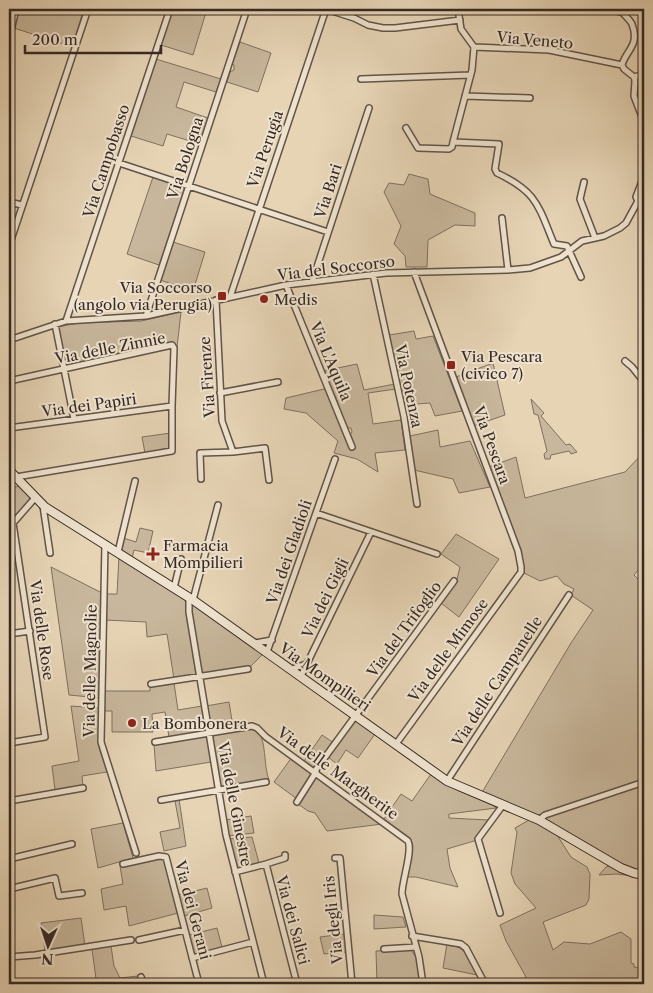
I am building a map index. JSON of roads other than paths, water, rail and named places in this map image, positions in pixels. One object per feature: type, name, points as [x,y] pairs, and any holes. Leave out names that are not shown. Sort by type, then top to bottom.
[{"type":"street","points":[[9,39],[16,9]]},
{"type":"street","points":[[9,246],[88,9]]},
{"type":"street","name":"Via Campobasso","points":[[66,321],[170,9]]},
{"type":"street","name":"Via Bologna","points":[[146,316],[248,9]]},
{"type":"street","points":[[326,9],[354,18],[368,25],[383,28],[460,20]]},
{"type":"street","name":"Via Perugia","points":[[230,297],[326,9]]},
{"type":"street","points":[[406,128],[418,148],[449,149],[453,142],[470,75],[474,47],[461,29],[458,9]]},
{"type":"street","points":[[607,9],[620,10],[628,18],[634,34],[632,47],[622,66],[634,77],[634,96],[642,117],[644,138]]},
{"type":"street","name":"Via Veneto","points":[[474,47],[549,50],[622,66]]},
{"type":"street","points":[[634,77],[644,74]]},
{"type":"street","points":[[362,79],[470,75]]},
{"type":"street","points":[[465,96],[530,98]]},
{"type":"street","name":"Via Bari","points":[[312,282],[369,108]]},
{"type":"street","points":[[453,142],[498,144],[496,173],[523,187],[532,196],[538,205],[554,244],[566,246],[581,277]]},
{"type":"street","points":[[119,163],[328,232]]},
{"type":"street","points":[[638,201],[636,197],[644,176]]},
{"type":"street","points":[[584,182],[580,199],[595,238]]},
{"type":"street","name":"Via del Soccorso","points":[[9,340],[66,321],[146,316],[230,297],[312,282],[373,274],[508,270],[539,266],[561,257],[582,241],[604,236],[624,225],[638,201],[644,195]]},
{"type":"street","points":[[9,202],[22,205]]},
{"type":"street","points":[[502,218],[508,270]]},
{"type":"street","name":"Via Pescara","points":[[414,272],[518,551],[520,572]]},
{"type":"street","name":"Via Potenza","points":[[373,274],[404,417],[417,504]]},
{"type":"street","name":"Via L'Aquila","points":[[286,286],[352,447]]},
{"type":"street","name":"Via Firenze","points":[[216,300],[222,421],[233,452]]},
{"type":"street","points":[[55,324],[74,419]]},
{"type":"street","name":"Via delle Zinnie","points":[[9,381],[172,345],[174,348],[172,451],[16,478]]},
{"type":"street","points":[[625,361],[644,382]]},
{"type":"street","points":[[220,393],[278,382]]},
{"type":"street","name":"Via dei Papiri","points":[[9,428],[172,406]]},
{"type":"street","points":[[201,479],[200,452],[233,452],[265,448],[269,480]]},
{"type":"street","name":"Via dei Gladioli","points":[[268,652],[335,459]]},
{"type":"street","name":"Via Mompilieri","points":[[9,470],[43,505],[191,599],[447,781],[539,820],[621,868],[644,875]]},
{"type":"street","points":[[118,552],[135,481]]},
{"type":"street","name":"Via delle Rose","points":[[9,743],[45,737],[30,631],[11,524],[35,498]]},
{"type":"street","points":[[43,505],[50,553]]},
{"type":"street","name":"Via delle Ginestre","points":[[218,505],[189,612],[226,836],[264,984]]},
{"type":"street","points":[[316,513],[437,554]]},
{"type":"street","name":"Via dei Gigli","points":[[300,676],[371,532]]},
{"type":"street","name":"Via delle Magnolie","points":[[105,544],[101,742],[136,853]]},
{"type":"street","points":[[174,588],[181,559]]},
{"type":"street","name":"Via delle Mimose","points":[[396,744],[520,572]]},
{"type":"street","name":"Via del Trifoglio","points":[[297,802],[356,715],[454,581]]},
{"type":"street","name":"Via delle Campanelle","points":[[447,781],[569,595]]},
{"type":"street","points":[[9,634],[30,631]]},
{"type":"street","points":[[255,643],[272,640]]},
{"type":"street","points":[[292,669],[306,664]]},
{"type":"street","points":[[151,684],[248,669]]},
{"type":"street","name":"Via delle Margherite","points":[[155,742],[252,726],[408,841],[410,848],[402,884],[402,894],[412,936]]},
{"type":"street","points":[[161,800],[266,782]]},
{"type":"street","points":[[539,820],[545,815],[644,782]]},
{"type":"street","points":[[9,801],[83,788]]},
{"type":"street","points":[[500,913],[478,839],[503,805]]},
{"type":"street","points":[[9,859],[72,844]]},
{"type":"street","points":[[266,864],[286,858],[284,855]]},
{"type":"street","name":"Via dei Gerani","points":[[123,864],[159,856],[166,857],[199,984]]},
{"type":"street","name":"Via degli Iris","points":[[335,858],[340,858],[352,984]]},
{"type":"street","name":"Via dei Salici","points":[[235,872],[266,864],[297,984]]},
{"type":"street","points":[[9,889],[55,878],[59,896],[82,893]]},
{"type":"street","points":[[139,940],[185,930]]},
{"type":"street","points":[[423,984],[412,936],[461,944],[466,948],[485,984]]},
{"type":"street","points":[[9,957],[35,955],[131,940]]},
{"type":"street","points":[[192,958],[253,942]]},
{"type":"street","points":[[384,949],[416,947]]},
{"type":"street","points":[[141,977],[144,984]]},
{"type":"place","name":"Via Soccorso (angolo via Perugia)","points":[[222,296]]},
{"type":"place","name":"Medis","points":[[264,299]]},
{"type":"place","name":"Via Pescara (civico 7)","points":[[451,365]]},
{"type":"place","name":"Farmacia Mompilieri","points":[[153,554]]},
{"type":"place","name":"La Bombonera","points":[[132,723]]}]
